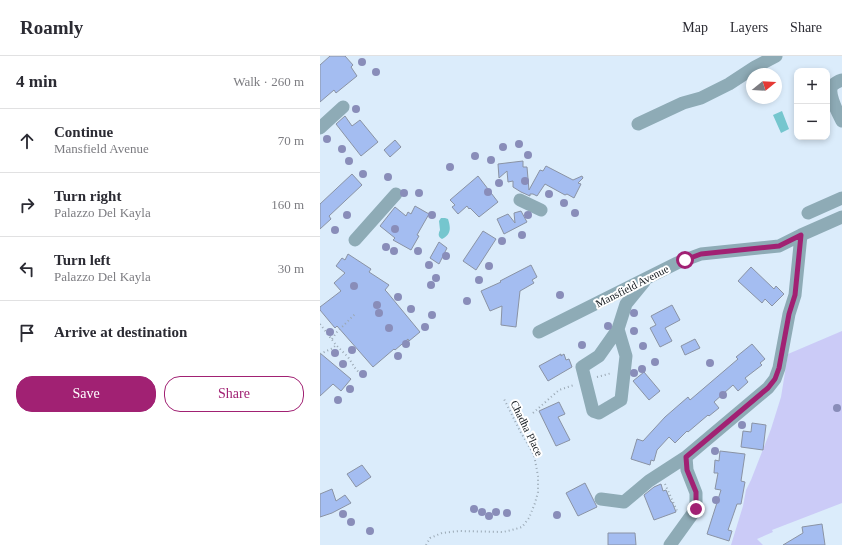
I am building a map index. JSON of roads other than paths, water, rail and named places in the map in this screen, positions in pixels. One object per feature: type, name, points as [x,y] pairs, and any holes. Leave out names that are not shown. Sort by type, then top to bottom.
[{"type":"street","points":[[638,124],[683,103],[701,98],[722,88],[755,67],[776,56]]},
{"type":"street","points":[[842,80],[832,85],[830,91],[842,121]]},
{"type":"street","points":[[320,128],[343,107]]},
{"type":"street","points":[[355,240],[396,194]]},
{"type":"street","points":[[808,213],[842,198]]},
{"type":"street","points":[[520,200],[541,210]]},
{"type":"street","name":"Mansfield Avenue","points":[[539,332],[677,263],[701,254],[779,246],[842,217]]},
{"type":"street","points":[[601,499],[624,502],[649,481],[686,457],[768,388],[775,379],[779,368],[789,314],[795,295],[801,235]]},
{"type":"street","points":[[618,329],[626,356],[621,400],[599,413],[593,411],[582,367],[599,356],[618,329],[626,304],[648,278]]},
{"type":"street","points":[[670,545],[696,509],[696,492],[687,470],[686,457]]}]
